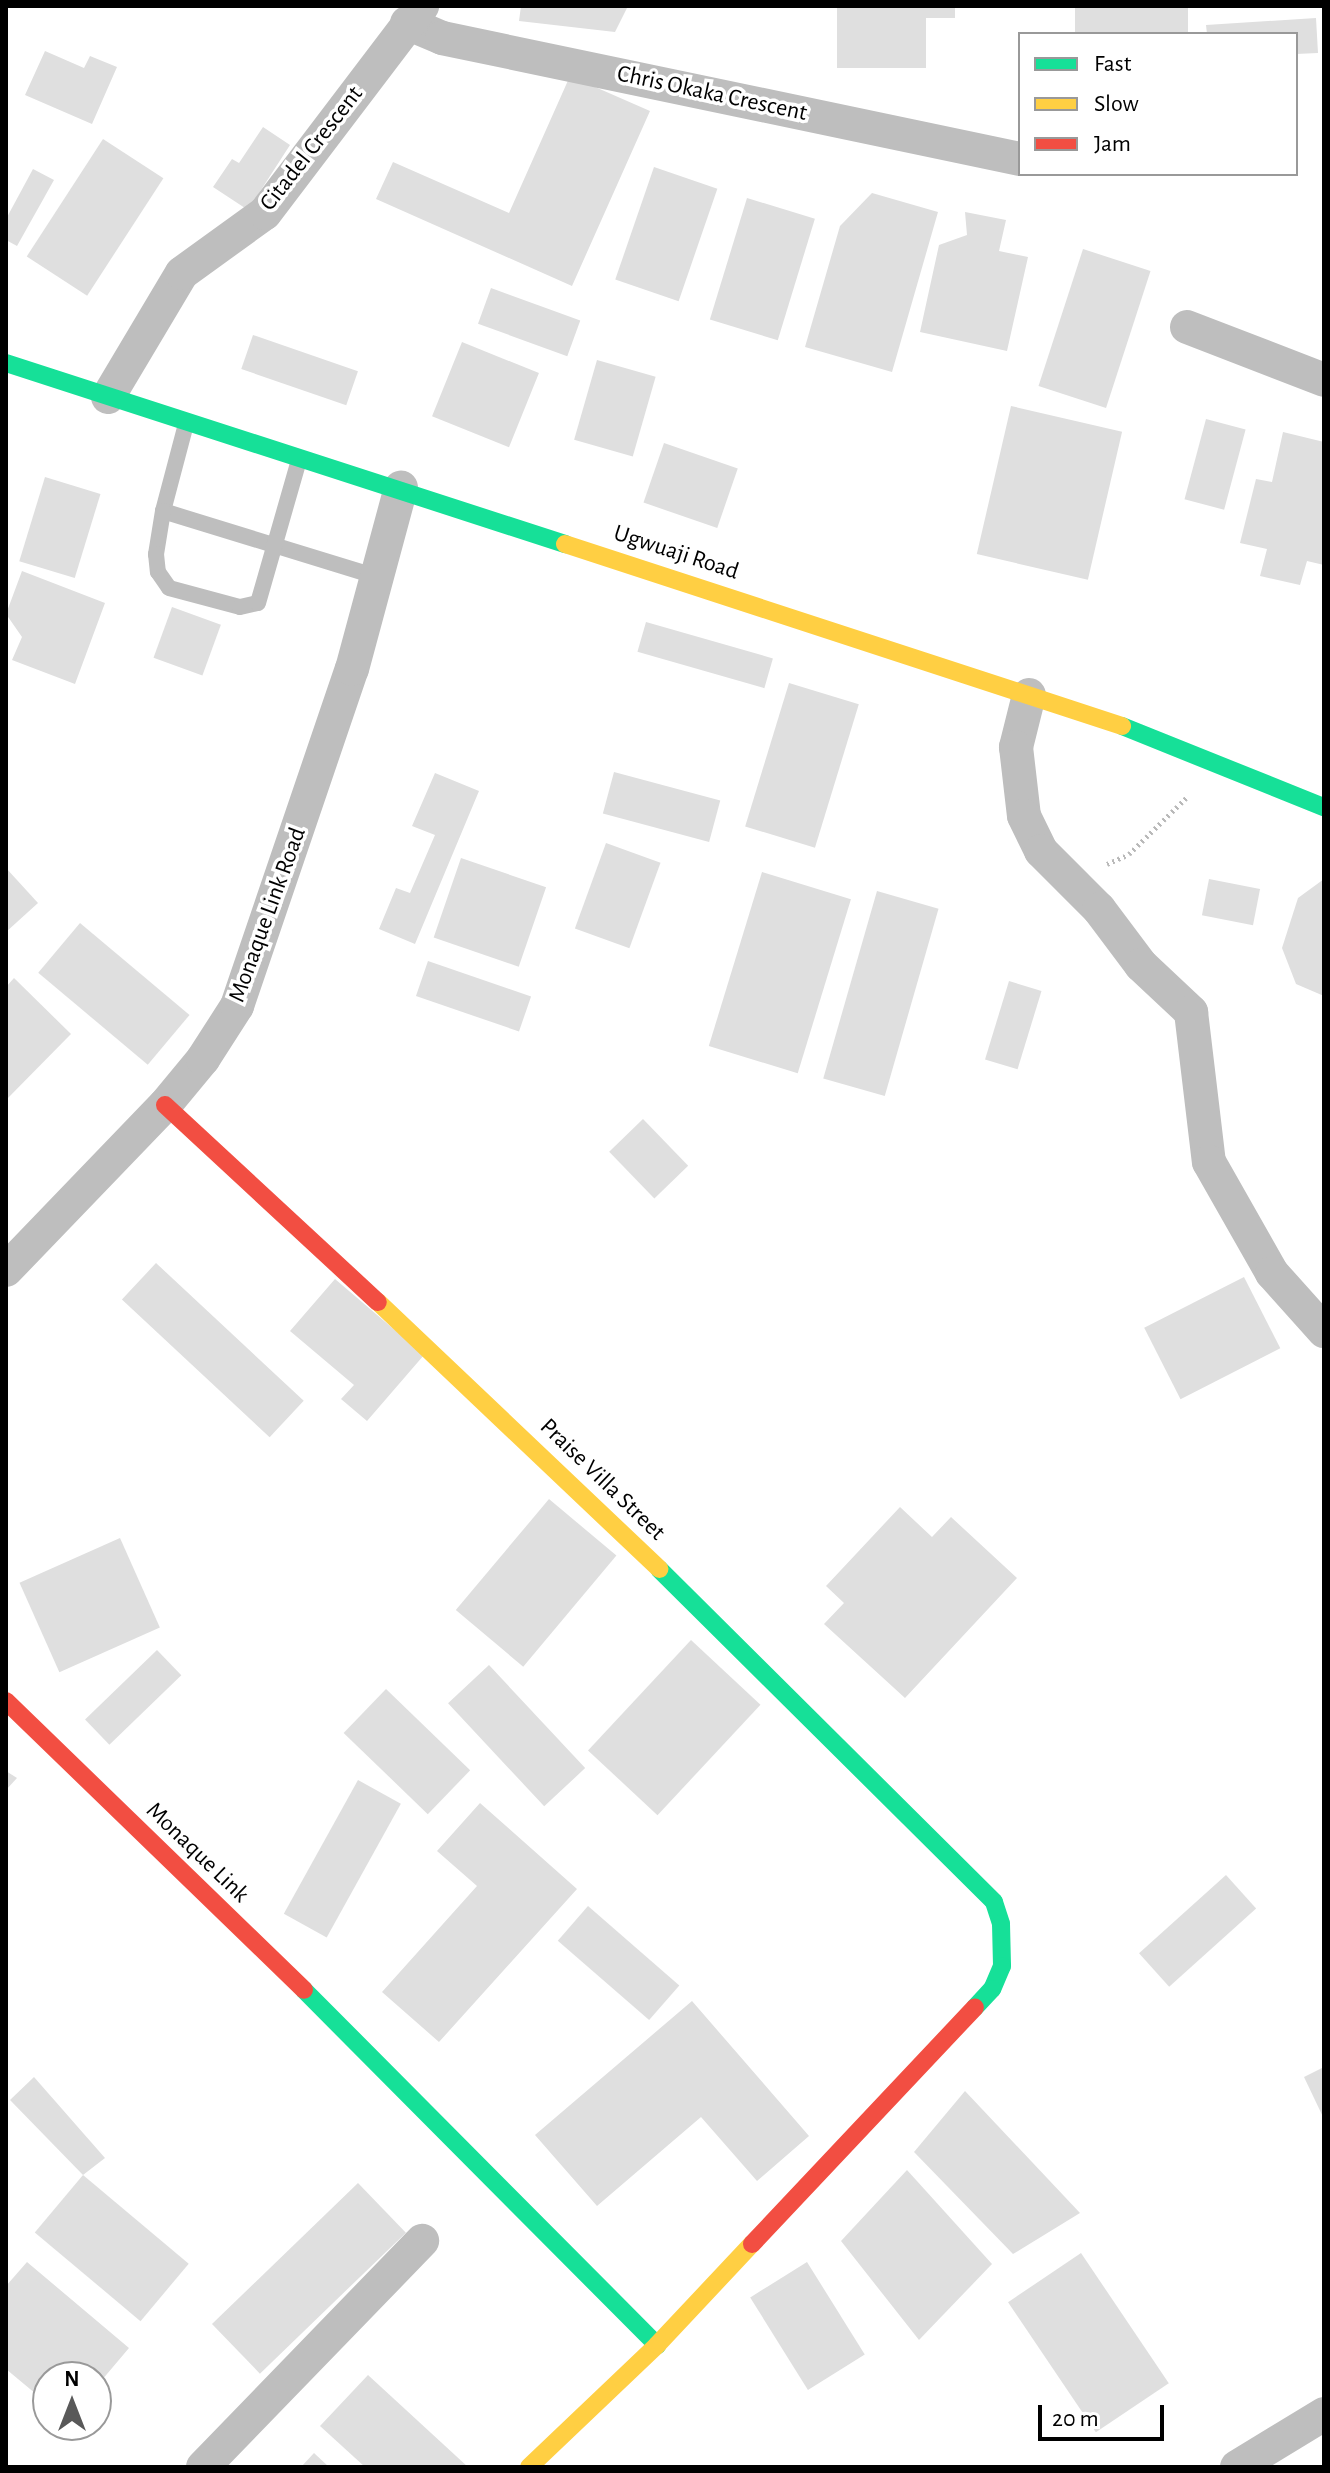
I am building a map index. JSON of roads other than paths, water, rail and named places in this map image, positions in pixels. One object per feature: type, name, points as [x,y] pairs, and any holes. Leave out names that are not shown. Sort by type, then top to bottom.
[{"type":"street","name":"Chris Okaka Crescent","points":[[414,14],[442,38],[1018,159]]},
{"type":"street","name":"Citadel Crescent","points":[[108,397],[182,273],[265,213],[414,14]]},
{"type":"street","points":[[1187,327],[1324,380]]},
{"type":"street","name":"Ugwuaji Road","points":[[6,363],[401,488],[1105,719],[1214,766],[1324,807]]},
{"type":"street","name":"Monaque Link Road","points":[[6,1270],[165,1105],[237,1006],[288,868],[378,577],[401,488]]},
{"type":"street","points":[[1029,695],[1016,747],[1024,816],[1041,851],[1072,881],[1141,965],[1191,1012],[1209,1162],[1272,1273],[1324,1331]]},
{"type":"street","name":"Praise Villa Street","points":[[165,1105],[562,1472],[994,1902],[1003,1948],[992,1989],[657,2345]]},
{"type":"street","name":"Monaque Link","points":[[6,1701],[355,2040],[657,2345]]},
{"type":"street","points":[[203,2467],[422,2241]]},
{"type":"street","points":[[529,2467],[657,2345]]},
{"type":"street","points":[[1237,2467],[1323,2416]]},
{"type":"lane","points":[[186,421],[163,511],[156,554],[158,572],[169,588],[240,607],[258,603],[300,457]]},
{"type":"lane","points":[[163,511],[378,577]]}]
